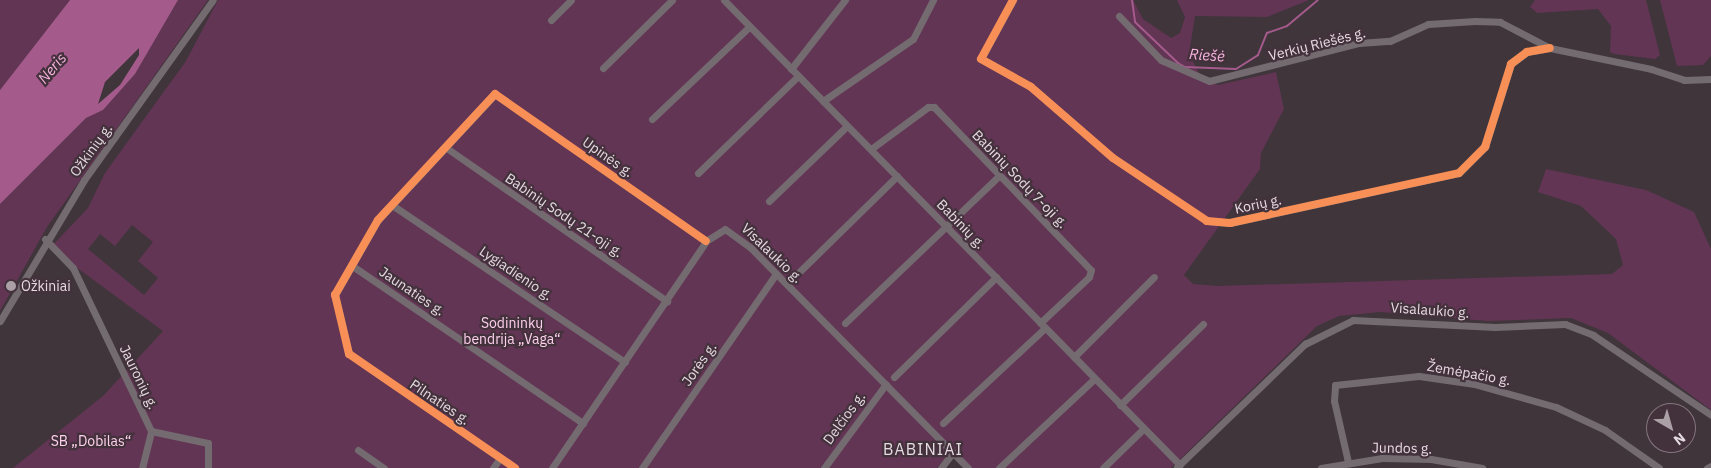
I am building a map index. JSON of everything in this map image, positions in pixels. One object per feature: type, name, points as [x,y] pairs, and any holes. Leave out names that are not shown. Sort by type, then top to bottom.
[{"type":"street","name":"Ožkinių g.","points":[[0,321],[45,239],[213,0]]},
{"type":"street","points":[[551,20],[571,0]]},
{"type":"street","points":[[603,68],[672,0]]},
{"type":"street","name":"Babinių g.","points":[[724,0],[1074,357],[1178,466]]},
{"type":"street","points":[[791,70],[845,0]]},
{"type":"street","points":[[823,101],[913,39],[933,0]]},
{"type":"street","name":"Korių g.","points":[[1013,0],[982,59],[1031,87],[1113,158],[1207,221],[1230,223],[1459,173],[1485,147],[1511,64],[1527,52],[1550,48]]},
{"type":"street","name":"Verkių Riešės g.","points":[[1120,16],[1161,60],[1209,81],[1359,43],[1390,42],[1428,24],[1500,22],[1550,48],[1651,69],[1684,80],[1711,79]]},
{"type":"street","points":[[652,120],[749,27]]},
{"type":"street","points":[[698,173],[798,76]]},
{"type":"street","name":"Upinės g.","points":[[448,149],[495,94],[706,241]]},
{"type":"street","name":"Babinių Sodų 7-oji g.","points":[[871,149],[931,106],[1091,270],[1089,277],[1042,326]]},
{"type":"street","points":[[769,201],[847,126]]},
{"type":"street","points":[[351,265],[392,205],[448,149]]},
{"type":"street","name":"Babinių Sodų 21-oji g.","points":[[448,149],[667,301]]},
{"type":"street","points":[[797,274],[897,176]]},
{"type":"street","points":[[845,323],[999,176]]},
{"type":"street","name":"Lygiadienio g.","points":[[392,205],[625,362]]},
{"type":"street","name":"Visalaukio g.","points":[[552,468],[706,241],[719,229],[731,231],[776,274],[968,468]]},
{"type":"street","name":"Jauronių g.","points":[[45,239],[73,268],[151,431],[208,443],[208,468]]},
{"type":"street","name":"Pilnaties g.","points":[[351,265],[337,286],[334,304],[352,356],[515,468]]},
{"type":"street","name":"Jaunaties g.","points":[[351,265],[583,423]]},
{"type":"street","name":"Jorės g.","points":[[642,468],[776,274]]},
{"type":"street","points":[[894,377],[996,277]]},
{"type":"street","points":[[1074,357],[1154,277]]},
{"type":"street","name":"Visalaukio g.","points":[[1178,466],[1305,344],[1353,320],[1495,327],[1565,324],[1593,335],[1711,415]]},
{"type":"street","points":[[1120,405],[1203,324]]},
{"type":"street","points":[[943,423],[1042,326]]},
{"type":"street","name":"Žemėpačio g.","points":[[1348,462],[1334,401],[1335,385],[1419,376],[1474,384],[1556,407],[1605,430],[1659,468]]},
{"type":"street","points":[[999,468],[1094,379]]},
{"type":"street","name":"Delčios g.","points":[[824,468],[886,384]]},
{"type":"street","points":[[1104,468],[1144,429]]},
{"type":"street","points":[[142,468],[151,431]]},
{"type":"street","points":[[358,450],[384,468]]},
{"type":"street","points":[[941,468],[953,452]]},
{"type":"street","points":[[493,468],[500,458]]},
{"type":"street","name":"Jundos g.","points":[[1321,468],[1348,462],[1431,459],[1482,468]]},
{"type":"street","points":[[1707,468],[1711,466]]},
{"type":"green space","points":[[0,0],[70,0],[0,90]]},
{"type":"green space","points":[[178,0],[208,0],[47,227],[0,311],[0,204],[86,118],[103,110],[135,74]]},
{"type":"green space","points":[[218,0],[1133,0],[1143,19],[1171,38],[1180,33],[1185,17],[1177,0],[1309,0],[1267,17],[1195,16],[1189,54],[1201,77],[1218,85],[1276,72],[1284,109],[1261,153],[1260,169],[1184,275],[1193,284],[1217,286],[1612,274],[1623,265],[1616,239],[1581,206],[1538,192],[1546,169],[1646,190],[1694,212],[1711,249],[1711,410],[1608,333],[1571,318],[1488,321],[1380,312],[1339,316],[1317,326],[1171,468],[972,468],[953,449],[937,468],[13,468],[103,396],[163,331],[50,248],[88,208],[105,173],[186,61]],"holes":[[[132,225],[153,242],[138,261],[158,278],[144,295],[88,249],[100,234],[115,246]]]},
{"type":"green space","points":[[1535,0],[1646,0],[1660,55],[1655,59],[1614,54],[1610,52],[1611,26],[1598,9],[1537,13],[1530,7]]},
{"type":"green space","points":[[1660,0],[1711,0],[1711,56],[1703,65],[1677,66]]},
{"type":"water","name":"Neris","points":[[70,0],[178,0],[135,74],[103,110],[86,118],[0,204],[0,90]],"holes":[[[139,48],[139,55],[120,85],[98,104],[105,82]]]},
{"type":"waterway","name":"Riešė","points":[[1132,0],[1135,22],[1178,63],[1185,67],[1236,69],[1258,55],[1267,33],[1287,26],[1318,0]]},
{"type":"cycle path","points":[[1013,0],[981,59],[1031,87],[1113,158],[1207,221],[1230,223],[1459,173],[1485,147],[1511,64],[1527,52],[1550,48]]},
{"type":"cycle path","points":[[515,468],[349,354],[335,295],[378,220],[495,94],[706,241]]},
{"type":"place","name":"Ožkiniai","points":[[11,286]]},
{"type":"district","name":"BABINIAI","points":[[923,449]]},
{"type":"park label","name":"Sodininkų bendrija „Vaga“","points":[[512,332]]},
{"type":"park label","name":"SB „Dobilas“","points":[[91,441]]}]
